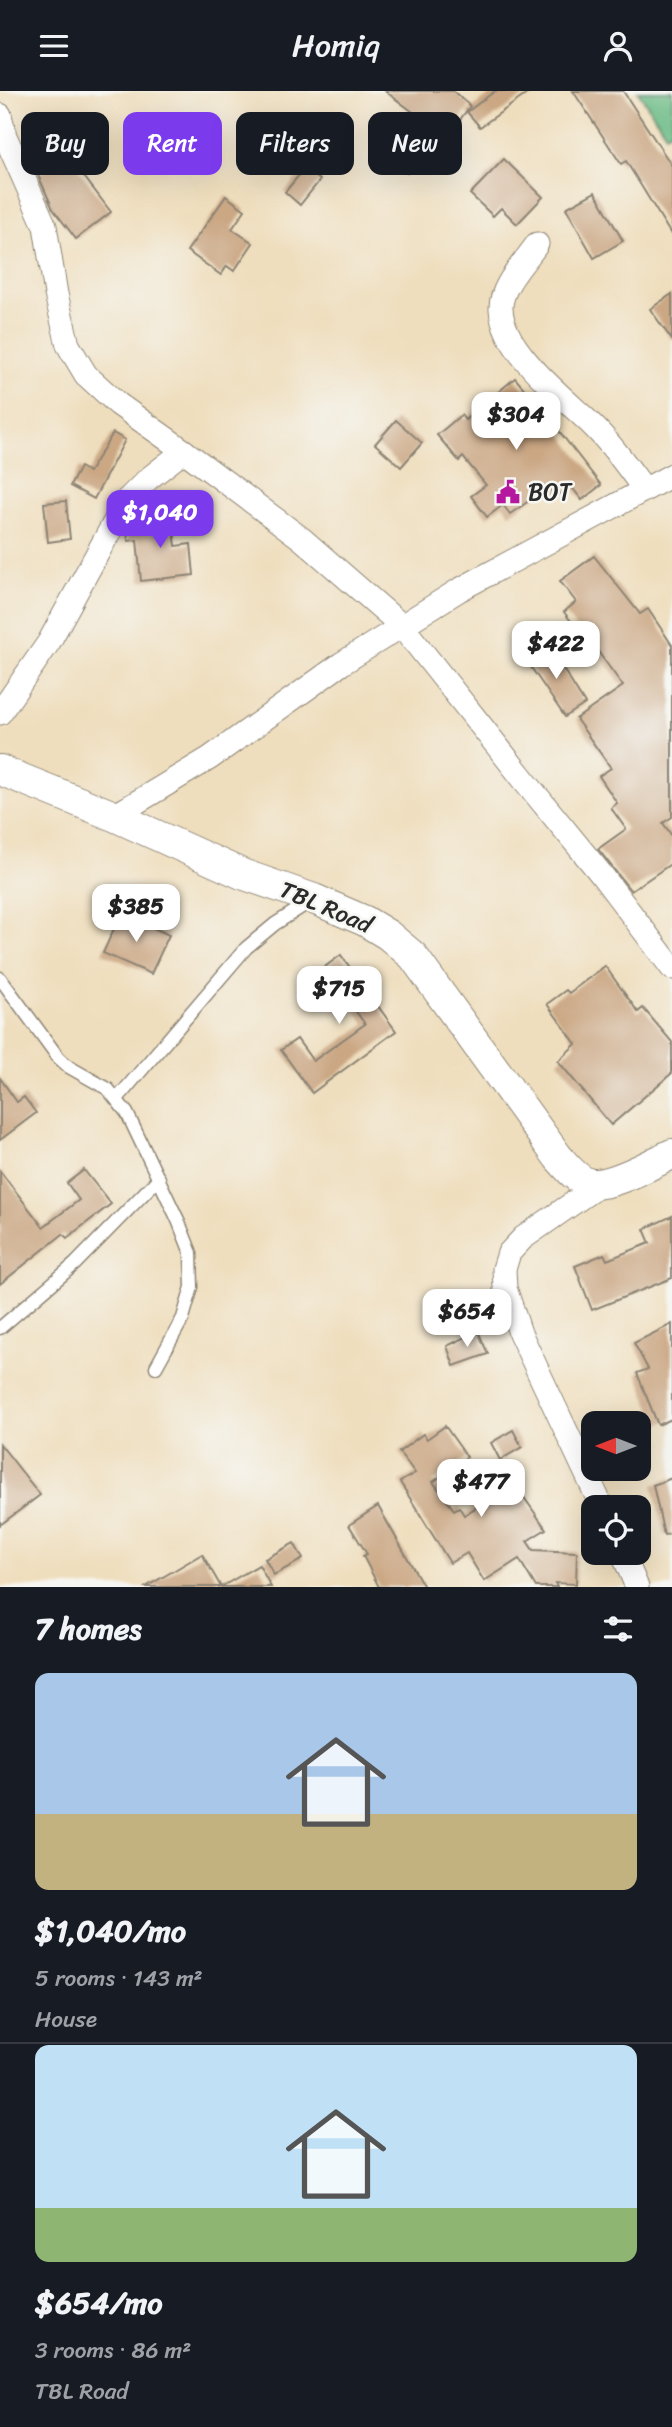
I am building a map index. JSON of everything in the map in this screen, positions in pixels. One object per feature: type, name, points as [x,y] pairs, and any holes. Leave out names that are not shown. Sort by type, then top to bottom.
[{"type":"street","points":[[0,115],[9,146],[45,226],[56,294],[68,345],[86,375],[118,404],[302,539],[402,626],[601,874],[672,968]]},
{"type":"street","points":[[537,244],[505,290],[501,307],[504,324],[512,341],[533,368],[560,398],[589,422],[644,489]]},
{"type":"street","points":[[0,713],[49,642],[126,501],[148,479],[184,451]]},
{"type":"street","points":[[114,816],[210,758],[301,691],[459,590],[672,475]]},
{"type":"street","name":"TBL Road","points":[[0,770],[114,816],[242,874],[314,899],[365,921],[388,935],[413,956],[558,1157],[586,1183],[599,1185]]},
{"type":"street","points":[[596,1495],[520,1333],[505,1288],[504,1269],[509,1253],[523,1238],[599,1185],[672,1154]]},
{"type":"street","points":[[626,1565],[633,1586]]},
{"type":"lane","points":[[117,1099],[246,948],[275,924],[314,899]]},
{"type":"lane","points":[[0,978],[58,1058],[108,1089],[127,1113],[191,1253],[192,1287],[183,1318],[156,1367]]},
{"type":"lane","points":[[0,1328],[75,1264],[159,1178]]},
{"type":"green space","points":[[638,91],[672,91],[672,130],[666,134]]},
{"type":"building","points":[[385,91],[453,91],[470,106],[462,117],[462,112],[413,112]]},
{"type":"building","points":[[495,91],[531,91],[480,127],[467,112]]},
{"type":"building","points":[[573,91],[623,91],[672,166],[672,236],[626,161],[621,164]]},
{"type":"building","points":[[504,159],[543,197],[517,224],[501,208],[493,216],[470,194]]},
{"type":"building","points":[[38,175],[83,175],[111,212],[76,239],[53,209]]},
{"type":"building","points":[[299,175],[314,175],[320,180],[300,205],[285,192]]},
{"type":"building","points":[[595,192],[623,241],[594,258],[566,208]]},
{"type":"building","points":[[226,196],[245,210],[232,229],[253,243],[234,271],[227,266],[221,275],[187,251]]},
{"type":"building","points":[[672,294],[672,340],[650,309]]},
{"type":"building","points":[[515,378],[601,485],[582,500],[570,485],[556,496],[549,487],[510,514],[503,505],[487,517],[471,496],[486,485],[463,457],[459,461],[437,435],[461,415],[465,420]]},
{"type":"building","points":[[396,420],[422,443],[401,467],[375,444]]},
{"type":"building","points":[[113,433],[125,440],[94,499],[70,486],[80,467],[89,472]]},
{"type":"building","points":[[66,501],[70,539],[48,542],[44,503]]},
{"type":"building","points":[[156,516],[157,524],[173,522],[176,546],[191,544],[194,575],[141,581],[137,540],[128,541],[127,529],[132,518]]},
{"type":"building","points":[[594,556],[640,614],[648,609],[672,645],[672,817],[663,823],[672,836],[672,863],[631,891],[598,849],[626,829],[611,808],[617,803],[599,776],[611,768],[576,719],[623,686],[586,635],[583,637],[564,612],[576,602],[560,581]]},
{"type":"building","points":[[548,645],[585,704],[565,717],[526,660]]},
{"type":"building","points":[[121,913],[169,935],[151,974],[103,953]]},
{"type":"building","points":[[341,955],[396,1031],[312,1093],[281,1050],[297,1039],[313,1061],[365,1024],[338,987],[313,1006],[299,986]]},
{"type":"building","points":[[605,966],[638,1012],[643,1008],[672,1042],[672,1073],[611,1125],[558,1061],[576,1044],[547,1004],[566,990],[569,993]]},
{"type":"building","points":[[0,1078],[17,1102],[24,1097],[36,1113],[0,1140]]},
{"type":"building","points":[[84,1170],[111,1204],[67,1238],[63,1234],[0,1284],[0,1171],[43,1227],[79,1200],[67,1183]]},
{"type":"building","points":[[672,1216],[672,1278],[592,1310],[575,1266],[604,1254],[607,1260],[650,1243],[644,1229]]},
{"type":"building","points":[[672,1324],[672,1419],[658,1425],[637,1373],[648,1369],[634,1343]]},
{"type":"building","points":[[478,1331],[488,1354],[454,1366],[447,1346]]},
{"type":"building","points":[[445,1426],[467,1457],[433,1482],[454,1510],[459,1507],[464,1515],[514,1483],[546,1529],[527,1541],[533,1550],[577,1552],[576,1584],[555,1583],[557,1587],[536,1587],[519,1559],[484,1581],[467,1553],[450,1563],[400,1482],[415,1473],[399,1452],[423,1434],[427,1439]]},
{"type":"building","points":[[513,1430],[522,1447],[500,1460],[491,1443]]},
{"type":"building","points":[[0,1444],[40,1495],[0,1525]]},
{"type":"building","points":[[672,1478],[672,1534],[664,1535],[653,1485]]},
{"type":"building","points":[[378,1506],[424,1587],[379,1587],[363,1556],[367,1554],[349,1525]]},
{"type":"building","points":[[294,1543],[303,1559],[274,1575],[265,1559]]},
{"type":"building","points":[[202,1554],[221,1587],[146,1587]]},
{"type":"building","points":[[259,1565],[271,1587],[221,1587]]},
{"type":"place","name":"BOT","points":[[508,492]]}]
